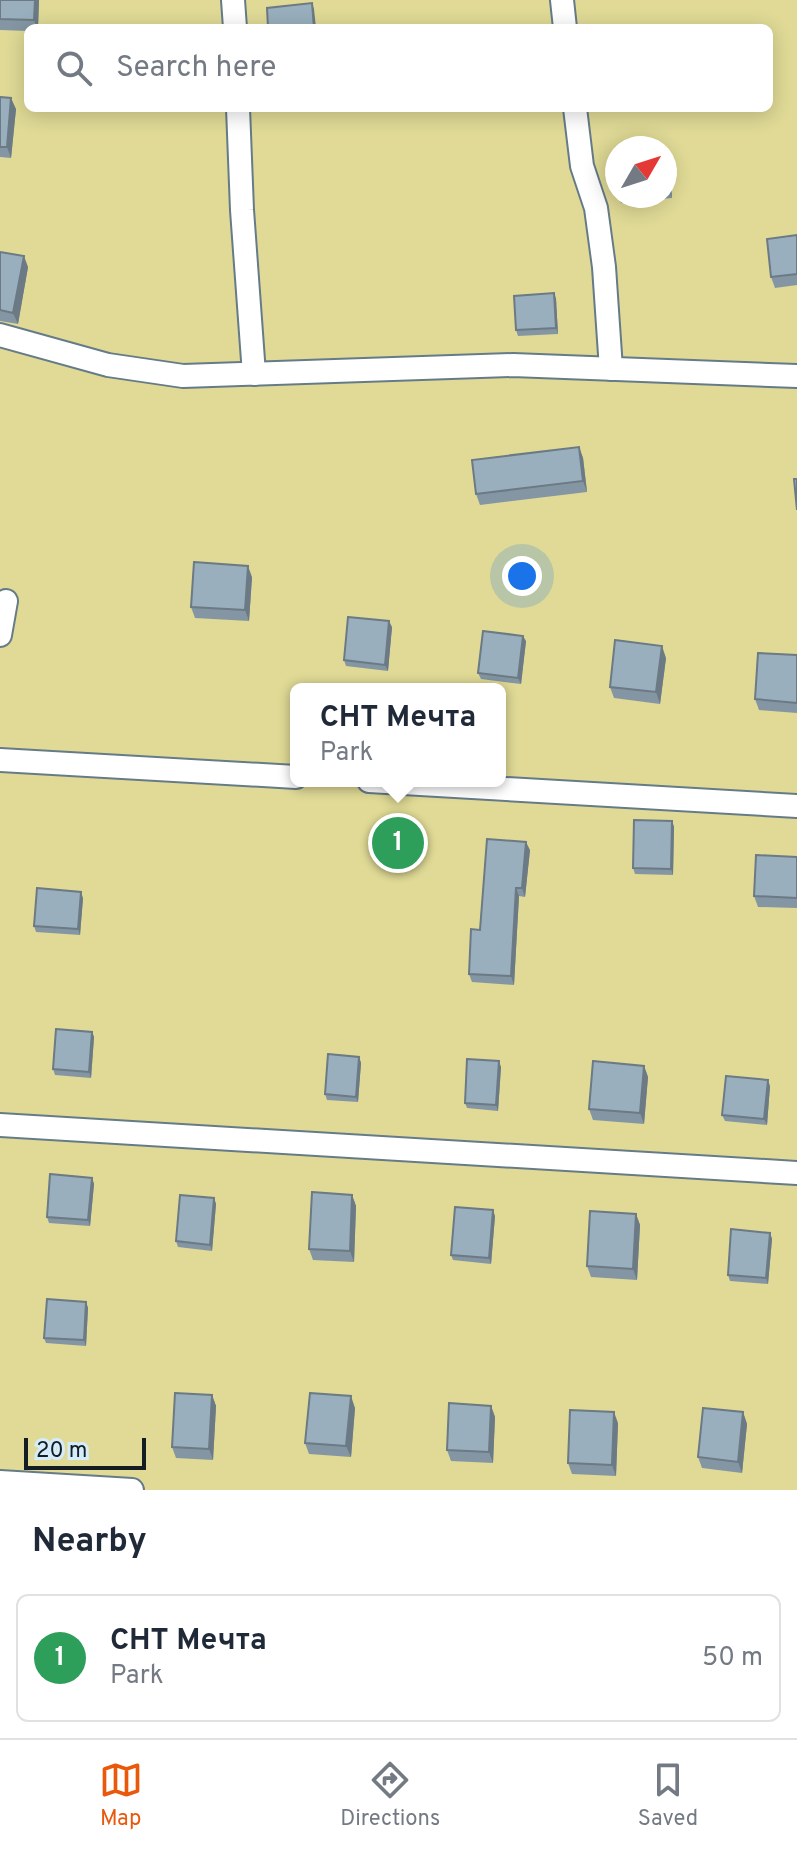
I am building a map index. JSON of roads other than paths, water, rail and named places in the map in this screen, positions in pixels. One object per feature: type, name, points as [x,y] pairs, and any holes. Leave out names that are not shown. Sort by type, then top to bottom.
[{"type":"lane","points":[[233,0],[235,24]]},
{"type":"lane","points":[[562,0],[565,24]]},
{"type":"lane","points":[[238,112],[254,374]]},
{"type":"lane","points":[[575,112],[582,166],[596,208],[604,267],[611,369]]},
{"type":"lane","points":[[0,335],[108,365],[183,376],[513,365],[797,376]]},
{"type":"lane","points":[[0,635],[6,601]]},
{"type":"lane","points":[[0,760],[290,777]]},
{"type":"lane","points":[[472,787],[797,806]]},
{"type":"lane","points":[[0,1125],[797,1173]]},
{"type":"lane","points":[[0,1482],[132,1490]]},
{"type":"place","name":"СНТ Мечта","points":[[398,843]]}]
